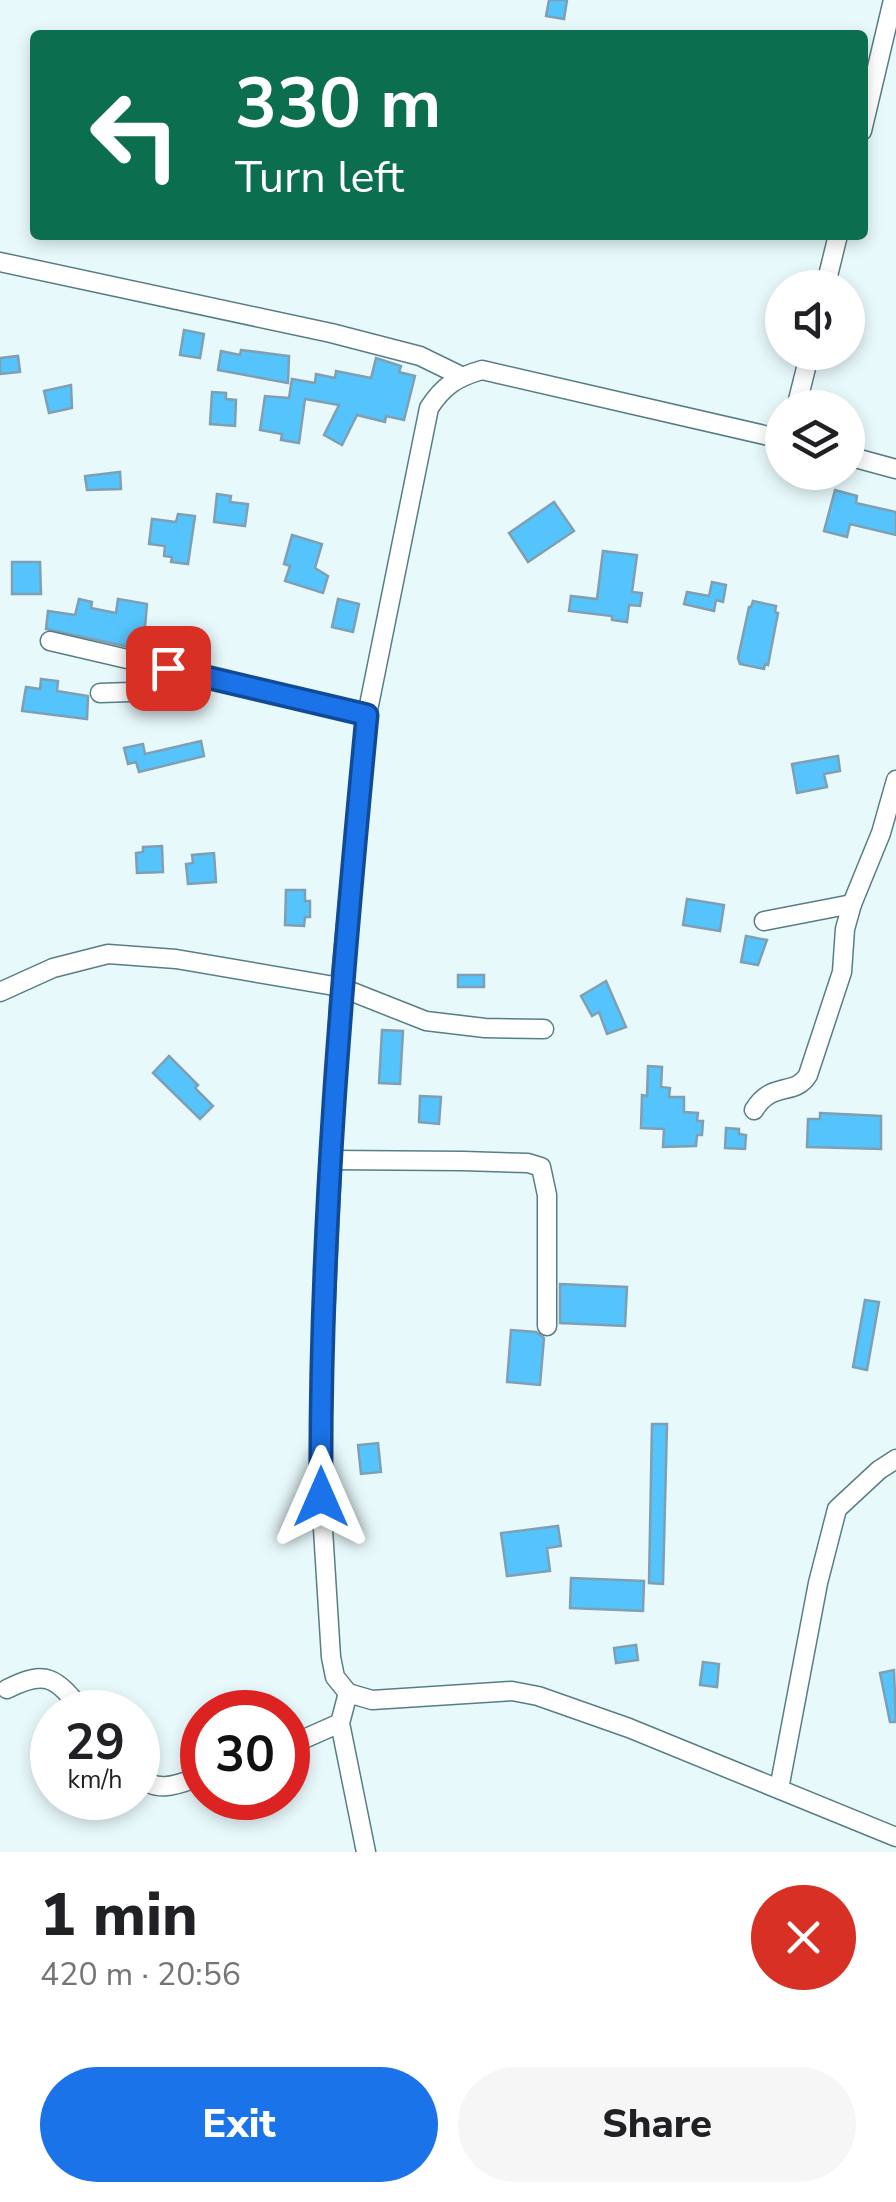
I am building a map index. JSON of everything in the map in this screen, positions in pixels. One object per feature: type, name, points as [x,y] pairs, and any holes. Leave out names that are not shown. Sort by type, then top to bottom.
[{"type":"street","points":[[868,106],[893,0]]},
{"type":"street","points":[[830,270],[837,240]]},
{"type":"street","points":[[0,262],[332,333],[420,356],[461,376]]},
{"type":"street","points":[[765,435],[482,370],[446,385],[429,408],[367,715],[340,987],[321,1404],[321,1497],[331,1657],[335,1678],[348,1693],[372,1700],[512,1690],[538,1696],[629,1728],[896,1837]]},
{"type":"street","points":[[865,461],[896,469]]},
{"type":"street","points":[[50,641],[367,715]]},
{"type":"street","points":[[100,692],[130,692],[168,668]]},
{"type":"street","points":[[754,1110],[770,1092],[797,1086],[808,1075],[842,972],[845,929],[852,904],[881,833],[896,780]]},
{"type":"street","points":[[764,921],[852,904]]},
{"type":"street","points":[[0,992],[53,968],[108,954],[191,962],[340,987],[426,1020],[484,1028],[544,1029]]},
{"type":"street","points":[[330,1160],[528,1163],[542,1167],[547,1195],[547,1326]]},
{"type":"street","points":[[779,1789],[832,1524],[846,1500],[896,1459]]},
{"type":"street","points":[[6,1689],[32,1676],[51,1680],[61,1690]]},
{"type":"street","points":[[348,1693],[340,1723],[366,1852]]},
{"type":"street","points":[[310,1736],[340,1723]]},
{"type":"building","points":[[549,0],[567,0],[564,19],[546,16]]},
{"type":"building","points":[[184,330],[204,334],[200,358],[180,355]]},
{"type":"building","points":[[241,350],[289,356],[288,383],[218,370],[221,351],[240,355]]},
{"type":"building","points":[[18,356],[20,372],[0,374],[0,358]]},
{"type":"building","points":[[376,358],[401,366],[399,372],[415,376],[404,420],[386,416],[385,422],[357,415],[342,445],[324,435],[339,405],[305,399],[299,443],[281,440],[282,434],[260,430],[265,396],[289,398],[292,379],[315,383],[316,374],[335,378],[336,371],[371,378]]},
{"type":"building","points":[[71,385],[72,408],[49,413],[44,391]]},
{"type":"building","points":[[212,392],[226,393],[226,399],[236,400],[235,426],[210,424]]},
{"type":"building","points":[[120,472],[121,489],[87,490],[85,476]]},
{"type":"building","points":[[835,490],[857,496],[856,503],[896,512],[896,535],[850,524],[847,537],[824,531]]},
{"type":"building","points":[[217,494],[231,496],[230,502],[248,504],[245,526],[214,522]]},
{"type":"building","points":[[554,502],[574,531],[528,562],[509,533]]},
{"type":"building","points":[[178,514],[195,516],[188,564],[171,562],[172,557],[164,556],[165,546],[149,544],[152,519],[176,522]]},
{"type":"building","points":[[292,535],[322,544],[315,568],[328,576],[323,593],[285,581],[290,566],[284,564]]},
{"type":"building","points":[[603,551],[637,555],[632,592],[642,593],[640,606],[629,605],[627,622],[612,620],[612,616],[569,611],[571,596],[597,599]]},
{"type":"building","points":[[12,562],[40,562],[41,594],[12,594]]},
{"type":"building","points":[[712,582],[726,585],[723,602],[716,600],[714,611],[684,604],[687,592],[709,596]]},
{"type":"building","points":[[79,599],[92,602],[91,608],[116,613],[118,599],[147,604],[143,650],[46,629],[48,611],[75,615]]},
{"type":"building","points":[[338,599],[359,604],[353,632],[332,627]]},
{"type":"building","points":[[753,601],[776,606],[778,613],[764,669],[740,664],[738,658]]},
{"type":"building","points":[[41,679],[58,681],[57,691],[88,696],[87,719],[22,711],[26,687],[40,689]]},
{"type":"building","points":[[201,741],[204,756],[139,772],[136,762],[128,764],[124,748],[143,744],[145,754]]},
{"type":"building","points":[[838,756],[840,771],[824,774],[827,787],[797,793],[792,764]]},
{"type":"building","points":[[162,846],[163,872],[137,873],[136,853],[143,852],[143,847]]},
{"type":"building","points":[[214,853],[216,882],[188,884],[186,864],[193,863],[192,855]]},
{"type":"building","points":[[286,890],[305,890],[310,917],[305,917],[304,926],[285,925]]},
{"type":"building","points":[[687,899],[724,905],[720,931],[683,925]]},
{"type":"building","points":[[746,936],[767,940],[758,965],[741,962]]},
{"type":"building","points":[[458,975],[484,975],[484,987],[458,987]]},
{"type":"building","points":[[606,981],[626,1027],[607,1034],[599,1012],[592,1016],[581,996]]},
{"type":"building","points":[[382,1030],[403,1031],[400,1084],[379,1083]]},
{"type":"building","points":[[169,1056],[213,1106],[200,1119],[153,1073]]},
{"type":"building","points":[[648,1066],[662,1067],[661,1087],[670,1088],[669,1097],[684,1097],[684,1112],[698,1113],[697,1121],[703,1121],[696,1146],[663,1147],[664,1129],[641,1128]]},
{"type":"building","points":[[420,1096],[441,1097],[439,1124],[419,1122]]},
{"type":"building","points":[[820,1113],[881,1116],[881,1149],[807,1147],[808,1119],[820,1119]]},
{"type":"building","points":[[726,1128],[739,1129],[739,1134],[746,1135],[745,1149],[725,1148]]},
{"type":"building","points":[[560,1284],[627,1287],[625,1326],[560,1323]]},
{"type":"building","points":[[865,1300],[879,1302],[867,1370],[853,1367]]},
{"type":"building","points":[[511,1330],[536,1332],[544,1338],[540,1385],[507,1382]]},
{"type":"building","points":[[652,1424],[667,1424],[663,1584],[649,1583]]},
{"type":"building","points":[[378,1443],[381,1472],[361,1474],[358,1445]]},
{"type":"building","points":[[558,1526],[561,1546],[547,1548],[550,1571],[507,1576],[501,1533]]},
{"type":"building","points":[[571,1578],[644,1581],[643,1611],[570,1608]]},
{"type":"building","points":[[636,1645],[638,1660],[616,1663],[614,1648]]},
{"type":"building","points":[[703,1662],[719,1664],[717,1687],[700,1685]]},
{"type":"building","points":[[894,1670],[896,1722],[890,1722],[880,1673]]},
{"type":"route","points":[[168,668],[367,715],[340,987],[330,1160],[321,1497]]}]
